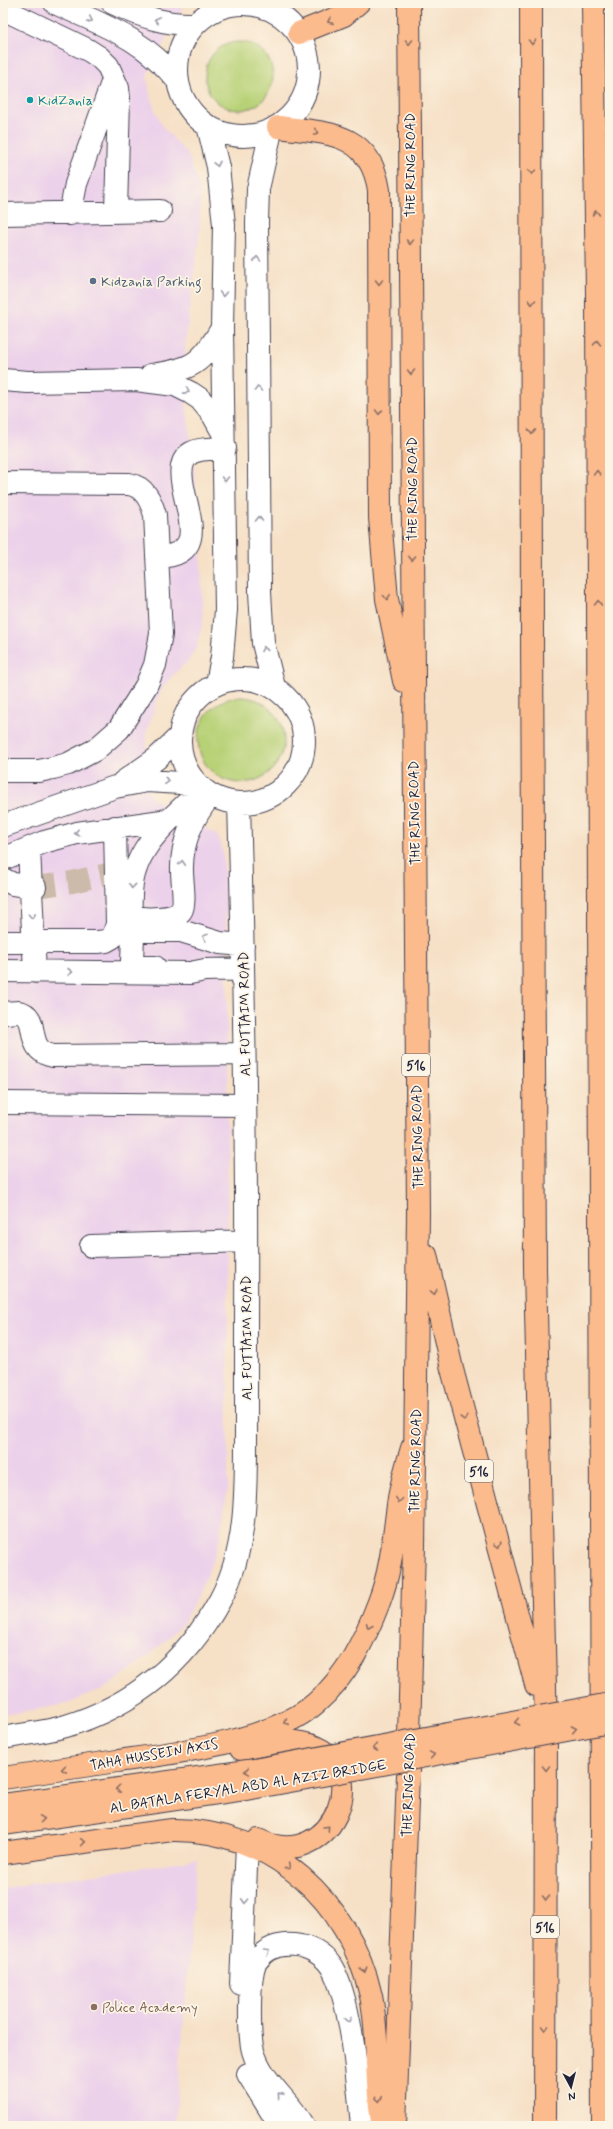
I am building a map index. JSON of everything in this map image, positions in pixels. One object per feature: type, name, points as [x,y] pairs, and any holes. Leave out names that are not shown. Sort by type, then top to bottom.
[{"type":"main road","points":[[299,33],[344,15],[358,3]]},
{"type":"main road","name":"THE RING ROAD","points":[[395,2126],[408,1774],[416,1435],[418,1213],[413,714],[409,3]]},
{"type":"main road","name":"516","points":[[532,3],[532,643],[535,1269],[546,1729],[545,2126]]},
{"type":"main road","points":[[594,3],[597,300],[603,2126]]},
{"type":"main road","points":[[274,129],[344,138],[358,147],[369,159],[376,174],[379,190],[380,518],[382,560],[394,638],[413,714]]},
{"type":"main road","name":"516","points":[[418,1213],[452,1369],[515,1601],[546,1729]]},
{"type":"main road","name":"TAHA HUSSEIN AXIS","points":[[3,1778],[180,1753],[237,1739],[290,1721],[315,1704],[341,1678],[363,1641],[380,1600],[390,1558],[399,1496],[416,1435]]},
{"type":"main road","name":"AL BATALA FERYAL ABD AL AZIZ BRIDGE","points":[[3,1805],[248,1771],[610,1704]]},
{"type":"main road","name":"AL BATALA FERYAL ABD AL AZIZ BRIDGE","points":[[3,1824],[252,1788],[610,1722]]},
{"type":"main road","points":[[3,1853],[172,1830],[191,1825],[211,1825],[274,1846],[285,1847],[298,1845],[312,1840],[325,1832],[335,1820],[341,1806],[343,1790],[340,1775],[333,1762],[321,1750],[295,1742],[234,1750],[180,1753]]},
{"type":"main road","points":[[172,1830],[210,1832],[247,1844],[278,1859],[305,1880],[329,1905],[348,1933],[363,1965],[371,1998],[383,2126]]},
{"type":"street","points":[[55,3],[138,44],[156,57],[178,81]]},
{"type":"street","points":[[113,3],[148,18],[180,24],[195,24]]},
{"type":"street","points":[[232,4],[269,6],[282,16],[299,33],[307,49],[310,67],[309,84],[302,102],[292,116],[274,129],[250,136],[228,135],[208,126],[197,118],[181,95],[177,66],[180,50],[186,36],[195,24],[215,7],[232,4]]},
{"type":"street","points":[[3,9],[88,50],[99,57],[114,77],[119,99],[116,211]]},
{"type":"street","points":[[70,214],[76,184],[114,77]]},
{"type":"street","points":[[208,126],[218,167],[224,208],[222,328],[226,616],[222,656],[217,684]]},
{"type":"street","points":[[274,129],[258,189],[257,231],[260,598],[263,643],[274,687]]},
{"type":"street","points":[[3,214],[70,214],[116,211],[160,211]]},
{"type":"street","points":[[136,380],[144,376],[176,371],[194,364],[210,349],[222,328]]},
{"type":"street","points":[[3,380],[28,382],[136,380],[175,385],[191,392],[207,407],[224,441]]},
{"type":"street","points":[[158,557],[172,556],[182,550],[190,536],[191,522],[182,471],[184,461],[191,453],[224,441]]},
{"type":"street","points":[[3,483],[129,484],[139,487],[150,501],[155,515],[161,634],[159,650],[146,686],[119,728],[95,750],[68,764],[39,771],[3,771]]},
{"type":"street","points":[[3,826],[115,787],[147,781],[203,789],[224,800],[239,803],[262,800],[283,788],[297,770],[304,747],[302,723],[291,702],[274,687],[260,681],[246,679],[231,680],[217,684],[203,692],[191,705],[183,720],[180,736],[181,754],[187,770],[203,789]]},
{"type":"street","points":[[115,787],[147,766],[180,736]]},
{"type":"street","points":[[203,789],[184,848],[182,871],[183,909],[178,915],[170,917],[140,917],[132,914],[131,886],[134,872],[144,848],[151,838],[169,820],[203,789]]},
{"type":"street","name":"AL FUTTAIM ROAD","points":[[3,1738],[64,1727],[104,1712],[140,1692],[172,1665],[200,1634],[222,1598],[236,1558],[245,1517],[246,1241],[244,969],[239,803]]},
{"type":"street","points":[[3,859],[54,839],[77,833],[115,827],[151,824],[169,820]]},
{"type":"street","points":[[3,942],[102,941],[113,937],[117,924],[112,872],[115,827]]},
{"type":"street","points":[[112,872],[127,863],[144,848]]},
{"type":"street","points":[[29,849],[33,887],[35,972]]},
{"type":"street","points":[[3,879],[13,884],[33,887]]},
{"type":"street","points":[[205,970],[191,966],[137,966],[132,961],[133,936],[142,930],[182,931],[220,942],[243,945]]},
{"type":"street","points":[[3,971],[190,973],[205,970],[244,969]]},
{"type":"street","points":[[3,1013],[17,1012],[26,1015],[32,1022],[35,1044],[43,1053],[53,1056],[244,1054]]},
{"type":"street","points":[[3,1103],[245,1105]]},
{"type":"street","points":[[91,1246],[246,1241]]},
{"type":"street","points":[[247,1844],[238,2044],[245,2070],[280,2126]]},
{"type":"street","points":[[304,2126],[259,2067],[253,2052],[250,2035],[252,1980],[255,1962],[271,1949],[285,1945],[298,1945],[312,1948],[323,1956],[331,1966],[337,1979],[348,2016],[362,2126]]},
{"type":"shaded area","points":[[3,3],[185,3],[147,75],[150,96],[155,110],[163,127],[188,155],[200,190],[200,229],[185,347],[186,402],[200,523],[203,621],[197,646],[188,661],[172,676],[161,690],[146,734],[150,797],[217,835],[223,852],[227,935],[228,1488],[218,1546],[202,1587],[183,1623],[151,1654],[109,1686],[67,1704],[3,1715]]},
{"type":"shaded area","name":"Police Academy","points":[[197,1859],[175,2126],[3,2126],[3,1888]]},
{"type":"green space","points":[[232,42],[246,42],[258,47],[268,57],[273,69],[273,83],[268,95],[258,105],[246,110],[232,110],[220,105],[210,95],[205,83],[205,69],[210,57],[220,47]]},
{"type":"green space","points":[[241,697],[257,700],[265,704],[277,716],[281,724],[284,740],[281,756],[277,764],[265,776],[257,780],[241,783],[225,780],[217,776],[205,764],[201,756],[198,740],[201,724],[205,716],[217,704],[225,700]]},
{"type":"tunnel","points":[[35,887],[72,882],[107,874]]},
{"type":"place","name":"KidZania","points":[[30,100]]},
{"type":"place","name":"Kidzania Parking","points":[[93,281]]},
{"type":"place","name":"Police Academy","points":[[94,2007]]}]
